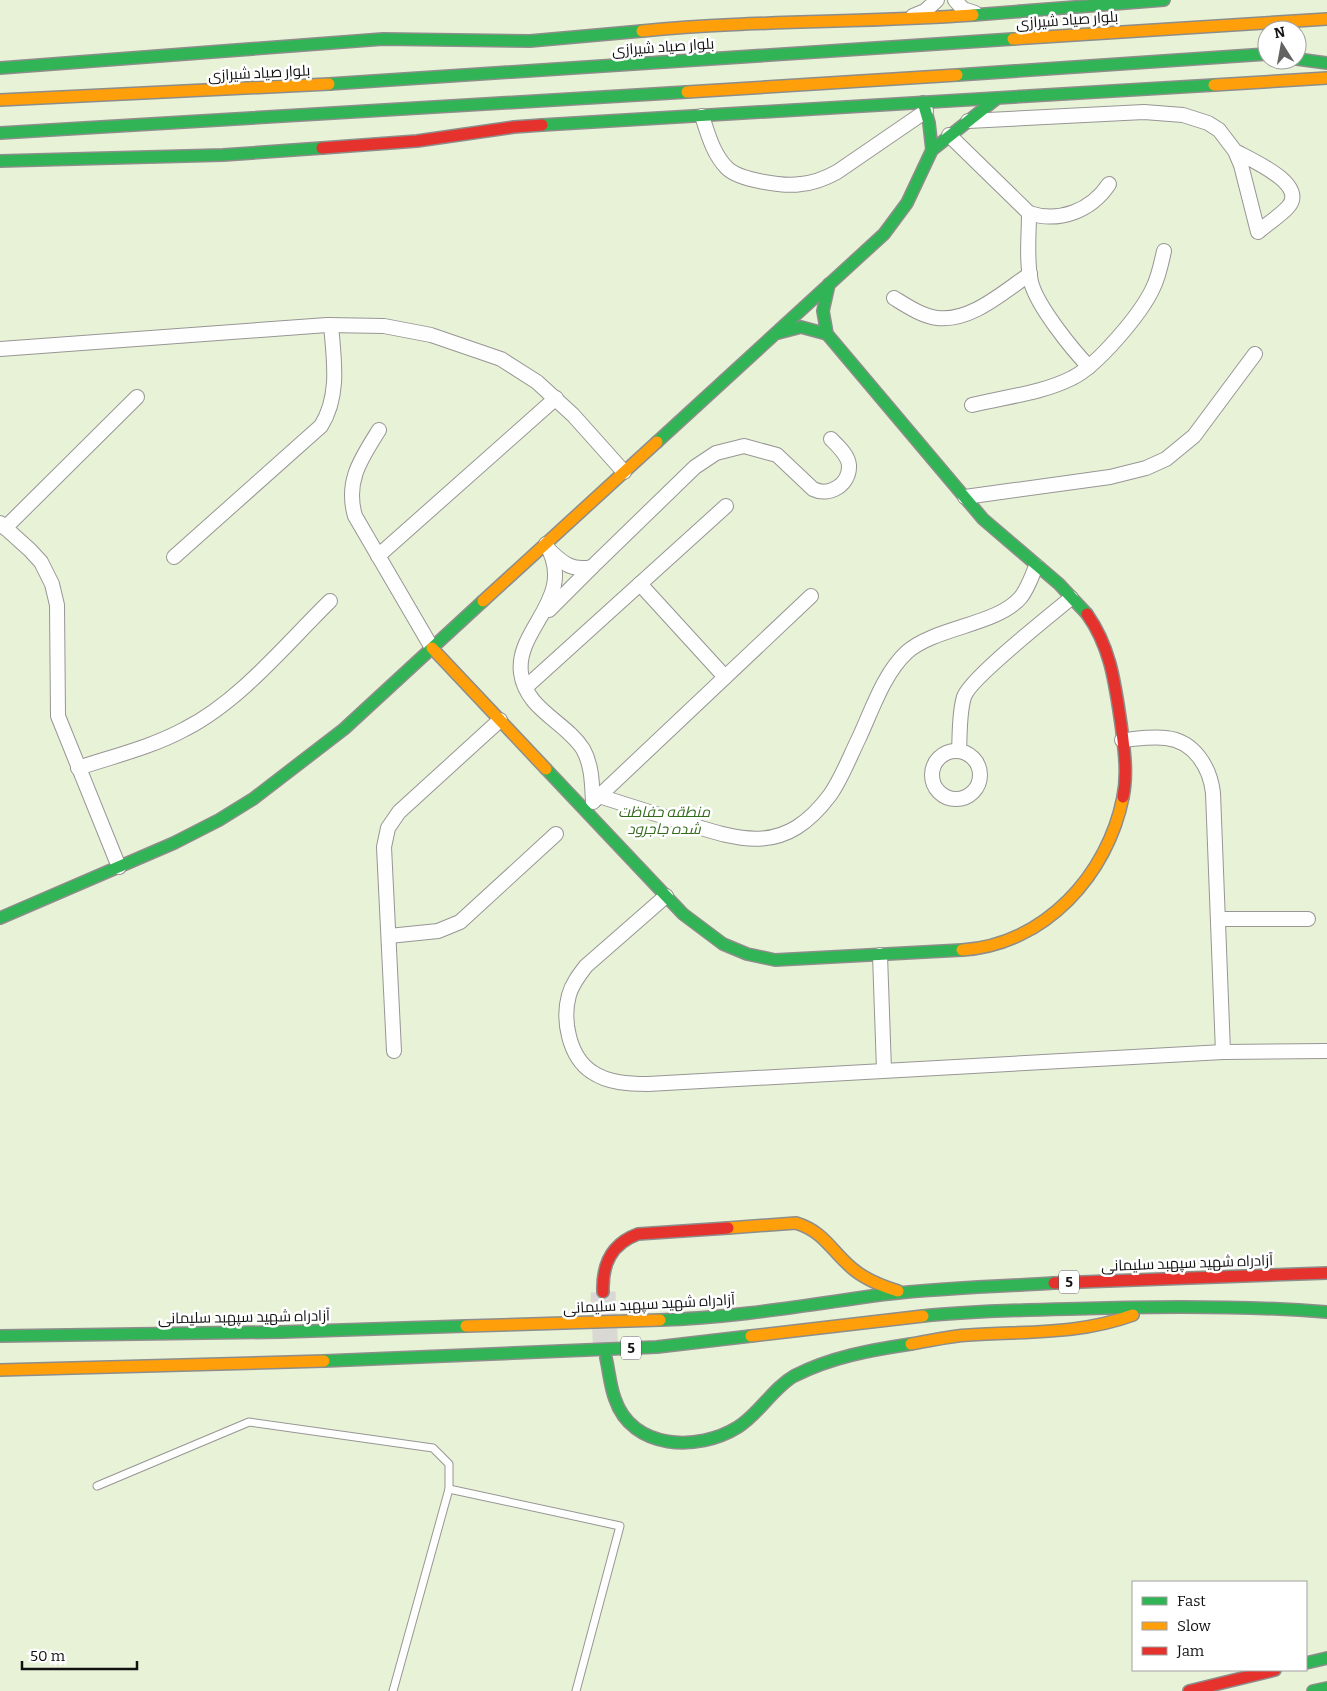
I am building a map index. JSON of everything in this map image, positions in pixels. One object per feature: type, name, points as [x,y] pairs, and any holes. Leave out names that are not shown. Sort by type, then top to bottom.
[{"type":"main road","points":[[0,68],[382,39],[530,41],[655,30],[756,24],[903,20],[1164,0]]},
{"type":"main road","name":"بلوار صیاد شیرازی","points":[[0,100],[240,97],[694,60],[1321,16]]},
{"type":"main road","points":[[741,36],[756,24]]},
{"type":"main road","points":[[655,30],[694,60]]},
{"type":"main road","points":[[711,59],[726,47]]},
{"type":"main road","points":[[1307,51],[1327,50]]},
{"type":"main road","points":[[0,133],[238,124],[1257,55]]},
{"type":"main road","points":[[1307,61],[1327,64]]},
{"type":"main road","points":[[0,161],[417,141],[514,127],[702,116],[924,107],[996,99],[1327,78]]},
{"type":"main road","points":[[678,93],[680,118]]},
{"type":"main road","points":[[238,124],[240,97]]},
{"type":"main road","points":[[0,918],[189,835],[253,799],[344,729],[432,648],[548,547],[624,472],[884,234],[897,218],[915,188],[932,150],[996,99]]},
{"type":"main road","points":[[924,107],[932,150]]},
{"type":"main road","points":[[432,648],[500,720],[593,803],[666,896],[710,936],[734,949],[761,958],[793,960],[948,952],[1005,942],[1035,927],[1070,902],[1097,869],[1117,824],[1125,789],[1117,695],[1107,652],[1088,615],[990,526],[827,334],[823,311],[829,284]]},
{"type":"main road","points":[[776,333],[801,327],[827,334]]},
{"type":"main road","points":[[603,1292],[602,1277],[607,1259],[614,1248],[629,1236],[796,1224],[818,1231],[846,1264],[864,1278],[882,1287],[910,1294]]},
{"type":"main road","name":"آزادراه شهید سپهبد سلیمانی","points":[[0,1336],[281,1332],[697,1320],[813,1306],[873,1296],[1083,1281],[1327,1273]]},
{"type":"main road","points":[[606,1358],[615,1400],[633,1426],[650,1439],[672,1443],[691,1443],[719,1436],[738,1427],[793,1377],[857,1352],[966,1335],[1084,1328],[1125,1318],[1150,1306]]},
{"type":"main road","name":"5","points":[[0,1370],[657,1347],[959,1312],[1150,1306],[1261,1307],[1327,1312]]},
{"type":"main road","points":[[1307,1663],[1327,1658]]},
{"type":"main road","points":[[1190,1691],[1271,1671]]},
{"type":"main road","points":[[1313,1691],[1327,1688]]},
{"type":"street","points":[[903,20],[925,11],[937,0]]},
{"type":"street","points":[[955,0],[963,9],[978,14]]},
{"type":"street","points":[[702,116],[713,148],[728,169],[737,175],[758,181],[799,185],[823,179],[837,172],[924,107]]},
{"type":"street","points":[[967,121],[1164,112],[1208,124],[1226,138],[1235,151],[1241,165],[1258,232],[1290,206],[1292,195],[1288,184],[1281,177],[1235,151]]},
{"type":"street","points":[[949,136],[1028,213],[1042,217],[1053,217],[1081,210],[1101,196],[1109,184]]},
{"type":"street","points":[[1028,213],[1030,274],[1038,300],[1089,368]]},
{"type":"street","points":[[972,405],[1057,384],[1071,379],[1089,368],[1146,300],[1158,276],[1164,252]]},
{"type":"street","points":[[894,298],[924,314],[950,318],[965,315],[977,309],[1030,274]]},
{"type":"street","points":[[0,348],[331,325],[384,326],[431,335],[479,350],[516,368],[556,398],[624,472]]},
{"type":"street","points":[[174,557],[321,426],[333,402],[331,325]]},
{"type":"street","points":[[965,497],[1110,477],[1146,468],[1166,459],[1194,436],[1255,354]]},
{"type":"street","points":[[119,867],[58,716],[57,605],[52,584],[41,562],[2,526],[137,397]]},
{"type":"street","points":[[378,556],[556,398]]},
{"type":"street","points":[[379,430],[359,463],[351,487],[351,503],[355,516],[432,648]]},
{"type":"street","points":[[542,617],[695,467],[716,454],[734,447],[744,446],[777,455],[813,489],[820,493],[834,490],[845,480],[849,466],[844,454],[831,439]]},
{"type":"street","points":[[526,687],[726,506]]},
{"type":"street","points":[[548,547],[567,566],[582,569],[592,567]]},
{"type":"street","points":[[548,547],[554,587],[542,617],[522,655],[521,672],[526,687],[542,710],[582,749],[591,775],[593,803]]},
{"type":"street","points":[[593,803],[730,838],[772,838],[794,829],[813,815],[832,792],[886,682],[907,652],[924,641],[1009,607],[1022,596],[1036,566]]},
{"type":"street","points":[[640,584],[725,678]]},
{"type":"street","points":[[593,803],[812,596]]},
{"type":"street","points":[[959,750],[962,704],[966,691],[1071,598]]},
{"type":"street","points":[[78,768],[172,736],[209,714],[243,686],[330,601]]},
{"type":"street","points":[[394,1051],[384,847],[388,828],[400,812],[500,720]]},
{"type":"street","points":[[1122,740],[1171,738],[1189,747],[1206,766],[1213,793],[1223,1052]]},
{"type":"street","points":[[388,936],[438,931],[460,922],[556,834]]},
{"type":"street","points":[[666,896],[586,966],[573,985],[567,1005],[567,1029],[574,1050],[590,1071],[615,1081],[648,1084],[1223,1052],[1327,1051]]},
{"type":"street","points":[[1218,920],[1308,919]]},
{"type":"street","points":[[880,955],[884,1070]]},
{"type":"lane","points":[[97,1486],[249,1422],[433,1448],[449,1464],[449,1489],[393,1691]]},
{"type":"lane","points":[[449,1489],[620,1526],[576,1691]]},
{"type":"green space","name":"منطقه حفاظت شده جاجرود","points":[[0,0],[1327,0],[1327,1691],[0,1691]]},
{"type":"tunnel","points":[[603,1292],[606,1358]]},
{"type":"traffic: fast","points":[[973,15],[1164,0]]},
{"type":"traffic: fast","points":[[0,68],[383,39],[530,41],[642,31]]},
{"type":"traffic: fast","points":[[329,84],[1013,39]]},
{"type":"traffic: fast","points":[[957,75],[1257,55]]},
{"type":"traffic: fast","points":[[1307,60],[1327,63]]},
{"type":"traffic: fast","points":[[542,125],[1214,85]]},
{"type":"traffic: fast","points":[[0,133],[687,92]]},
{"type":"traffic: fast","points":[[657,442],[884,234],[907,203],[932,150],[996,99]]},
{"type":"traffic: fast","points":[[923,102],[929,123],[932,150]]},
{"type":"traffic: fast","points":[[0,161],[223,155],[322,148]]},
{"type":"traffic: fast","points":[[829,284],[823,311],[827,334],[983,519],[1059,584],[1087,614]]},
{"type":"traffic: fast","points":[[778,333],[801,327],[827,334]]},
{"type":"traffic: fast","points":[[0,918],[174,843],[219,820],[253,799],[344,729],[483,601]]},
{"type":"traffic: fast","points":[[546,769],[683,914],[723,944],[747,954],[775,960],[962,950]]},
{"type":"traffic: fast","points":[[660,1320],[740,1314],[917,1291],[1054,1283]]},
{"type":"traffic: fast","points":[[923,1316],[995,1311],[1165,1307],[1262,1308],[1327,1312]]},
{"type":"traffic: fast","points":[[0,1336],[281,1332],[466,1326]]},
{"type":"traffic: fast","points":[[324,1361],[657,1347],[751,1336]]},
{"type":"traffic: fast","points":[[606,1358],[613,1394],[624,1416],[636,1428],[651,1437],[668,1442],[686,1443],[722,1435],[738,1427],[746,1422],[786,1381],[808,1369],[851,1355],[911,1344]]},
{"type":"traffic: fast","points":[[1307,1663],[1327,1658]]},
{"type":"traffic: fast","points":[[1313,1691],[1327,1688]]},
{"type":"traffic: slow","points":[[642,31],[683,27],[973,15]]},
{"type":"traffic: slow","points":[[1013,39],[1327,19]]},
{"type":"traffic: slow","points":[[687,92],[957,75]]},
{"type":"traffic: slow","points":[[1214,85],[1327,78]]},
{"type":"traffic: slow","points":[[0,100],[329,84]]},
{"type":"traffic: slow","points":[[483,601],[657,442]]},
{"type":"traffic: slow","points":[[432,648],[546,769]]},
{"type":"traffic: slow","points":[[962,950],[992,945],[1020,935],[1045,920],[1068,901],[1087,878],[1103,853],[1115,825],[1123,797]]},
{"type":"traffic: slow","points":[[728,1228],[796,1223],[814,1231],[858,1273],[874,1282],[898,1291]]},
{"type":"traffic: slow","points":[[911,1344],[947,1337],[1072,1329],[1092,1326],[1133,1315]]},
{"type":"traffic: slow","points":[[751,1336],[923,1316]]},
{"type":"traffic: slow","points":[[466,1326],[660,1320]]},
{"type":"traffic: slow","points":[[0,1370],[324,1361]]},
{"type":"traffic: jam","points":[[322,148],[417,141],[514,127],[542,125]]},
{"type":"traffic: jam","points":[[1087,614],[1102,640],[1114,681],[1125,760],[1123,797]]},
{"type":"traffic: jam","points":[[603,1292],[604,1273],[610,1256],[621,1243],[629,1238],[638,1234],[728,1228]]},
{"type":"traffic: jam","points":[[1054,1283],[1327,1273]]},
{"type":"traffic: jam","points":[[1189,1691],[1271,1671]]}]
